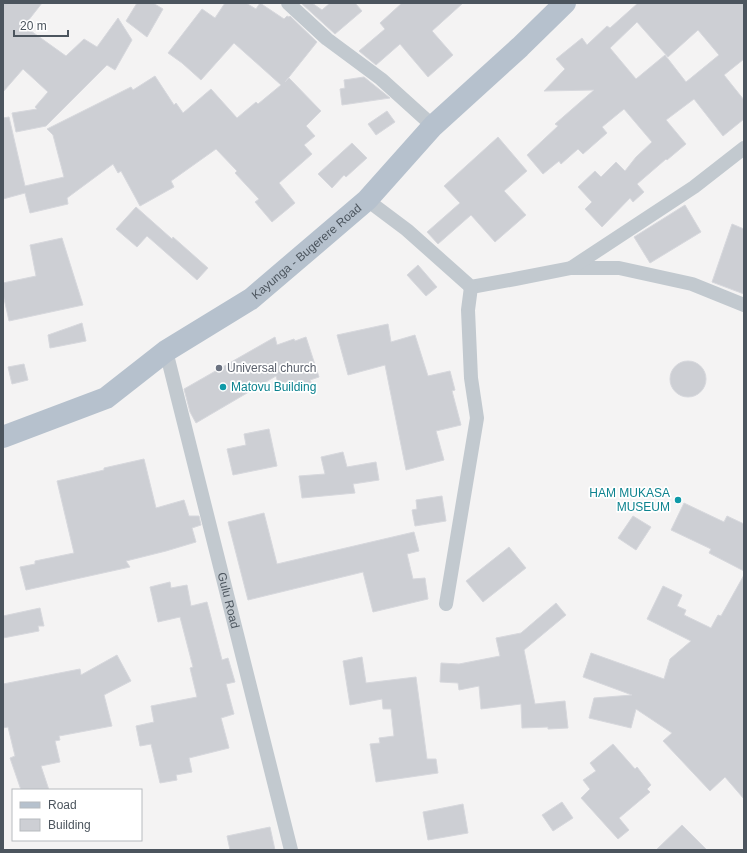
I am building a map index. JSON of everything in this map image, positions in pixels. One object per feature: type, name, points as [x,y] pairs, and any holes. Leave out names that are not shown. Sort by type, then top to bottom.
[{"type":"main road","name":"Kayunga - Bugerere Road","points":[[3,437],[106,398],[166,351],[251,299],[368,200],[433,126],[566,3]]},
{"type":"street","points":[[288,3],[327,39],[381,79],[433,126]]},
{"type":"street","points":[[571,268],[694,187],[744,148]]},
{"type":"street","points":[[368,200],[407,230],[470,287]]},
{"type":"street","points":[[470,287],[515,280],[571,268],[619,268],[692,284],[744,305]]},
{"type":"street","points":[[446,604],[477,418],[471,378],[468,310],[470,287]]},
{"type":"street","name":"Gulu Road","points":[[166,351],[291,850]]},
{"type":"building","points":[[3,3],[42,3],[24,26],[66,56],[84,39],[97,47],[118,18],[132,40],[115,70],[107,65],[46,126],[16,132],[12,113],[37,109],[35,107],[48,92],[23,69],[3,92]]},
{"type":"building","points":[[137,3],[153,3],[163,9],[147,37],[126,21]]},
{"type":"building","points":[[225,3],[246,3],[256,9],[260,3],[284,19],[287,16],[290,16],[317,42],[285,82],[289,78],[321,111],[306,126],[315,136],[304,145],[312,154],[279,183],[295,203],[272,222],[255,202],[259,199],[235,173],[237,171],[216,149],[171,181],[174,187],[140,206],[121,171],[118,173],[113,164],[67,198],[68,204],[30,213],[25,193],[3,199],[3,118],[9,117],[25,186],[64,177],[53,135],[47,129],[131,87],[133,90],[155,76],[174,105],[176,103],[183,113],[211,89],[237,118],[256,102],[258,104],[281,85],[234,43],[201,80],[168,53],[202,9],[215,18]]},
{"type":"building","points":[[301,3],[312,3],[322,10],[330,3],[355,3],[362,11],[335,34]]},
{"type":"building","points":[[402,3],[463,3],[432,31],[453,55],[428,77],[400,44],[376,65],[359,51],[385,29],[380,23]]},
{"type":"building","points":[[638,3],[744,3],[744,59],[724,75],[744,100],[744,119],[723,136],[694,99],[666,120],[686,144],[637,184],[644,192],[633,202],[630,198],[602,227],[585,209],[592,202],[578,187],[595,171],[601,177],[616,162],[625,171],[636,157],[652,142],[624,109],[602,127],[607,133],[583,154],[578,149],[561,164],[559,161],[543,174],[527,155],[558,126],[555,124],[594,90],[544,91],[565,69],[556,59],[582,38],[587,45],[607,26],[610,28]],"holes":[[[637,22],[668,57],[698,30],[719,55],[686,82],[665,55],[636,79],[610,48]]]},
{"type":"building","points":[[364,77],[390,98],[342,105],[340,89],[345,88],[344,80]]},
{"type":"building","points":[[387,111],[395,122],[376,135],[368,124]]},
{"type":"building","points":[[498,137],[527,171],[504,191],[526,215],[495,242],[471,215],[438,244],[427,232],[460,203],[444,186]]},
{"type":"building","points":[[352,143],[367,158],[346,177],[344,175],[332,188],[318,174]]},
{"type":"building","points":[[685,205],[701,232],[650,263],[634,237]]},
{"type":"building","points":[[136,207],[208,268],[197,280],[147,236],[137,247],[116,229]]},
{"type":"building","points":[[732,224],[744,229],[744,294],[712,282]]},
{"type":"building","points":[[62,238],[83,305],[9,321],[3,294],[3,283],[36,276],[30,245]]},
{"type":"building","points":[[418,265],[437,287],[426,296],[407,275]]},
{"type":"building","points":[[82,323],[86,341],[50,348],[48,335]]},
{"type":"building","points":[[388,324],[391,342],[415,335],[428,376],[450,371],[455,390],[452,391],[461,425],[436,431],[444,460],[406,470],[385,365],[348,375],[337,335]]},
{"type":"building","points":[[275,337],[277,345],[294,339],[295,341],[306,337],[319,377],[310,380],[312,384],[292,390],[291,387],[280,390],[276,376],[196,423],[190,412],[184,389]]},
{"type":"building","points":[[688,361],[698,364],[703,369],[706,379],[703,389],[698,394],[688,397],[678,394],[673,389],[670,379],[673,369],[678,364]]},
{"type":"building","points":[[24,364],[28,380],[12,384],[8,367]]},
{"type":"building","points":[[269,429],[277,466],[233,475],[227,449],[246,445],[244,434]]},
{"type":"building","points":[[343,452],[347,467],[376,462],[379,480],[353,484],[355,493],[302,498],[299,476],[325,474],[321,457]]},
{"type":"building","points":[[144,459],[156,508],[184,500],[189,516],[199,516],[201,525],[192,528],[196,542],[126,561],[130,567],[26,590],[20,567],[35,564],[35,561],[74,553],[57,481]]},
{"type":"building","points":[[442,496],[446,521],[415,526],[412,510],[417,509],[416,500]]},
{"type":"building","points":[[684,503],[724,522],[727,516],[744,524],[744,571],[709,553],[711,549],[671,530]]},
{"type":"building","points":[[264,513],[277,564],[414,532],[419,551],[407,554],[413,579],[425,578],[428,599],[373,612],[363,572],[248,600],[228,522]]},
{"type":"building","points":[[633,516],[651,527],[636,550],[618,538]]},
{"type":"building","points":[[509,547],[526,568],[483,602],[466,581]]},
{"type":"building","points":[[744,575],[744,799],[725,777],[710,791],[663,741],[672,733],[636,709],[631,728],[589,718],[594,698],[632,695],[583,677],[591,653],[664,679],[670,659],[691,641],[647,619],[663,586],[682,595],[677,606],[686,610],[684,615],[711,628],[718,615],[721,616]]},
{"type":"building","points":[[170,582],[171,588],[187,585],[191,606],[207,602],[222,660],[228,658],[235,682],[226,684],[234,714],[221,718],[229,748],[189,758],[192,772],[176,775],[177,780],[160,783],[151,744],[140,746],[136,726],[154,722],[151,706],[197,697],[190,668],[193,667],[180,617],[158,622],[150,587]]},
{"type":"building","points":[[556,603],[566,615],[524,650],[535,704],[565,701],[568,728],[522,728],[521,704],[481,709],[479,686],[459,690],[458,683],[440,682],[441,663],[459,664],[500,656],[496,638],[521,633]]},
{"type":"building","points":[[40,608],[44,626],[38,626],[39,631],[3,638],[3,616]]},
{"type":"building","points":[[117,655],[131,681],[104,695],[112,726],[59,736],[60,740],[55,741],[60,762],[41,766],[49,789],[21,789],[10,758],[15,756],[8,727],[3,728],[3,684],[80,669],[81,675]]},
{"type":"building","points":[[362,657],[366,683],[416,677],[427,759],[436,759],[438,773],[376,782],[370,744],[380,743],[379,738],[394,736],[391,709],[383,709],[382,699],[350,705],[343,661]]},
{"type":"building","points":[[613,744],[635,769],[637,767],[651,785],[647,789],[650,792],[619,818],[629,830],[618,839],[581,798],[590,789],[583,780],[596,771],[590,763]]},
{"type":"building","points":[[562,802],[573,818],[553,831],[542,815]]},
{"type":"building","points":[[463,804],[468,833],[428,840],[423,812]]},
{"type":"building","points":[[682,825],[707,850],[656,850]]},
{"type":"building","points":[[270,827],[275,850],[230,850],[227,836]]},
{"type":"place","name":"Universal church","points":[[219,368]]},
{"type":"place","name":"Matovu Building","points":[[223,387]]},
{"type":"place","name":"HAM MUKASA MUSEUM","points":[[678,500]]}]
